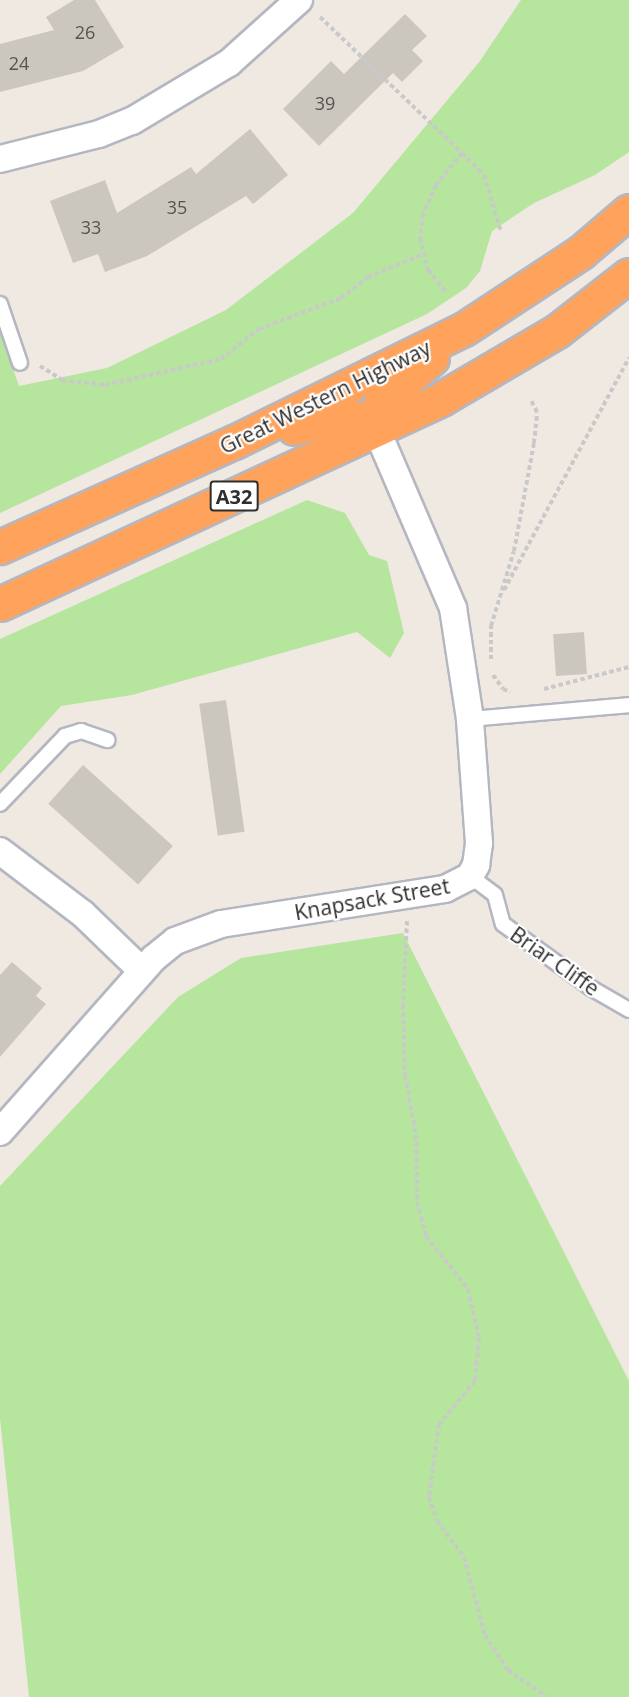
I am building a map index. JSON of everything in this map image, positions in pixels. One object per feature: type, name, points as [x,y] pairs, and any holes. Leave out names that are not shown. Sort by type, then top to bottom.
[{"type":"highway","name":"Great Western Highway","points":[[0,547],[234,442],[464,328],[553,271],[629,211]]},
{"type":"highway","name":"A32","points":[[0,604],[376,429],[512,360],[557,332],[629,275]]},
{"type":"highway","points":[[376,429],[376,413],[382,401],[464,328]]},
{"type":"highway","points":[[234,442],[342,416],[362,419],[376,429]]},
{"type":"street","points":[[0,159],[99,134],[132,121],[229,63],[299,0]]},
{"type":"street","name":"Knapsack Street","points":[[0,1132],[142,971],[175,941],[208,926],[451,887],[470,876],[479,843],[470,719],[453,608],[376,429]]},
{"type":"street","points":[[0,850],[83,914],[142,971]]},
{"type":"lane","points":[[0,304],[20,363]]},
{"type":"lane","points":[[470,719],[629,705]]},
{"type":"lane","points":[[0,804],[65,736],[81,731],[107,740]]},
{"type":"lane","name":"Briar Cliffe","points":[[470,876],[495,895],[502,924],[629,1010]]},
{"type":"path","points":[[326,23],[484,175],[501,232]]},
{"type":"path","points":[[446,292],[421,255],[423,214],[436,185],[462,153]]},
{"type":"path","points":[[20,363],[34,362],[62,380],[105,385],[221,359],[259,329],[341,298],[368,277],[421,255]]},
{"type":"path","points":[[500,598],[629,358]]},
{"type":"path","points":[[502,716],[493,674],[491,626],[514,551],[534,443],[537,412],[531,400]]},
{"type":"path","points":[[536,693],[552,684],[588,680],[629,667]]},
{"type":"path","points":[[493,674],[503,689],[518,694]]},
{"type":"path","points":[[406,895],[403,1005],[405,1076],[416,1135],[417,1202],[426,1236],[468,1289],[479,1338],[475,1381],[439,1424],[429,1497],[437,1521],[464,1557],[485,1635],[508,1670],[547,1697]]},
{"type":"green space","points":[[521,0],[629,0],[629,152],[595,175],[534,203],[492,231],[480,271],[466,288],[427,314],[0,513],[0,332],[19,386],[107,368],[226,310],[353,213],[480,61]]},
{"type":"green space","points":[[307,500],[345,513],[369,555],[387,561],[404,633],[390,658],[357,632],[132,695],[61,706],[0,774],[0,639]]},
{"type":"green space","points":[[403,933],[629,1381],[629,1697],[29,1697],[0,1418],[0,1186],[178,997],[241,958]]},
{"type":"building","points":[[74,0],[95,0],[124,47],[83,71],[0,92],[0,44],[54,30],[46,17]]},
{"type":"building","points":[[405,14],[427,36],[412,50],[423,61],[402,82],[393,73],[319,146],[283,109],[331,61],[344,74]]},
{"type":"building","points":[[250,129],[288,175],[253,204],[246,196],[147,256],[105,272],[98,254],[73,263],[50,201],[105,180],[117,213],[191,167],[196,174]]},
{"type":"building","points":[[584,632],[587,674],[556,676],[553,634]]},
{"type":"building","points":[[226,700],[245,832],[218,835],[199,704]]},
{"type":"building","points":[[83,765],[173,846],[138,885],[48,804]]},
{"type":"building","points":[[12,962],[42,988],[36,996],[46,1004],[0,1057],[0,975]]}]
